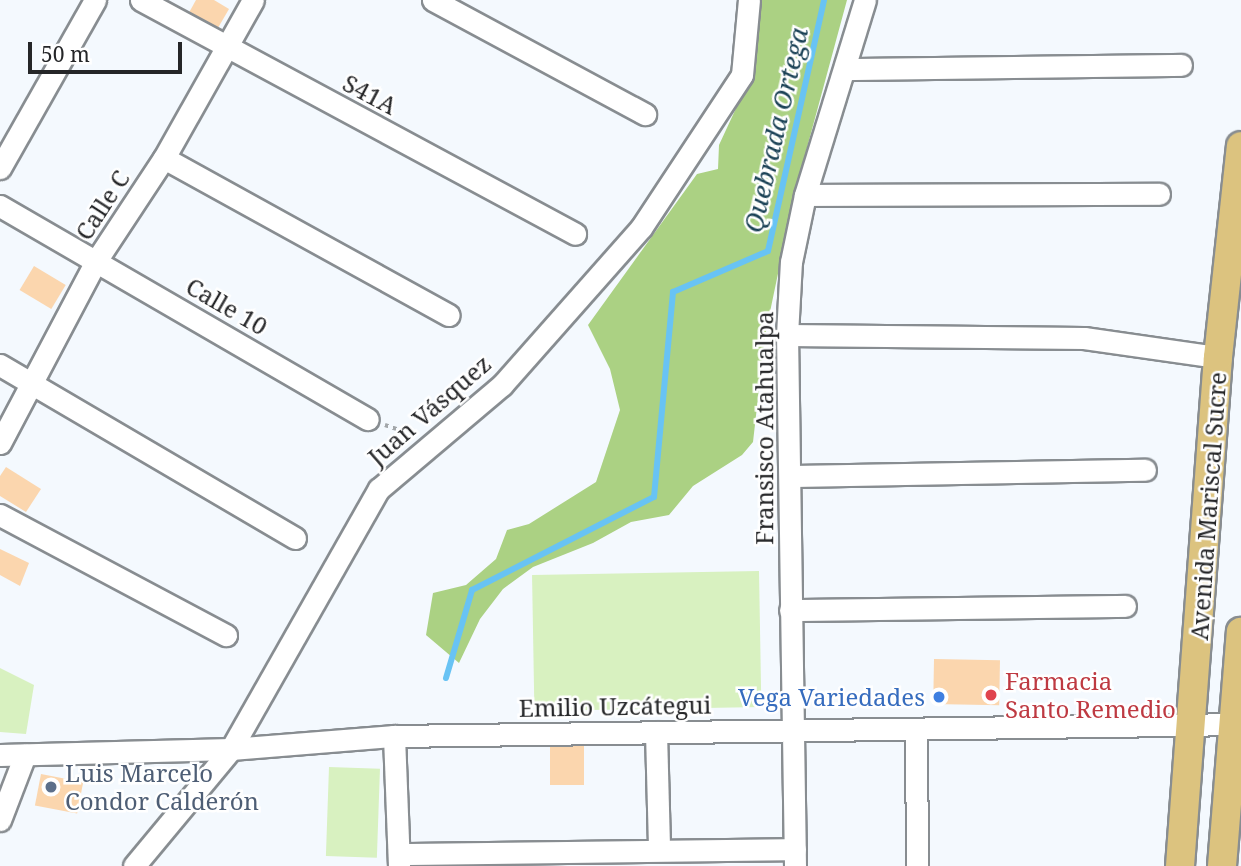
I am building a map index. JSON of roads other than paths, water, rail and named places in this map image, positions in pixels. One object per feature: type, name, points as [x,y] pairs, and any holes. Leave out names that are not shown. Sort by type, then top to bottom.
[{"type":"main road","name":"Avenida Mariscal Sucre","points":[[1180,866],[1219,357],[1237,208],[1241,146]]},
{"type":"main road","name":"Avenida Mariscal Sucre","points":[[1222,866],[1237,724],[1241,632]]},
{"type":"street","points":[[0,168],[95,0]]},
{"type":"street","name":"S41A","points":[[141,0],[575,234]]},
{"type":"street","name":"Calle C","points":[[0,443],[96,261],[164,158],[253,0]]},
{"type":"street","points":[[433,0],[645,114]]},
{"type":"street","name":"Juan Vásquez","points":[[134,866],[232,748],[379,489],[502,384],[641,228],[742,75],[749,0]]},
{"type":"street","name":"Fransisco Atahualpa","points":[[795,857],[787,335],[791,262],[805,195],[846,69],[865,0]]},
{"type":"street","points":[[846,69],[1181,65]]},
{"type":"street","points":[[164,158],[448,315]]},
{"type":"street","points":[[805,195],[1159,194]]},
{"type":"street","name":"Calle 10","points":[[0,206],[368,419]]},
{"type":"street","points":[[787,335],[1084,338],[1219,357]]},
{"type":"street","points":[[0,365],[295,538]]},
{"type":"street","points":[[790,476],[1144,470]]},
{"type":"street","points":[[0,515],[226,635]]},
{"type":"street","points":[[790,610],[1125,606]]},
{"type":"street","name":"Emilio Uzcátegui","points":[[0,755],[232,748],[394,736],[1237,724]]},
{"type":"street","points":[[916,729],[917,866]]},
{"type":"street","points":[[656,732],[659,850]]},
{"type":"street","points":[[394,736],[399,860],[659,850],[795,857]]},
{"type":"street","points":[[0,820],[25,755]]},
{"type":"waterway","name":"Quebrada Ortega","points":[[446,678],[472,590],[654,497],[673,292],[768,251],[824,0]]},
{"type":"place","name":"Farmacia Santo Remedio","points":[[991,695]]},
{"type":"place","name":"Vega Variedades","points":[[939,697]]},
{"type":"place","name":"Luis Marcelo Condor Calderón","points":[[51,787]]}]
